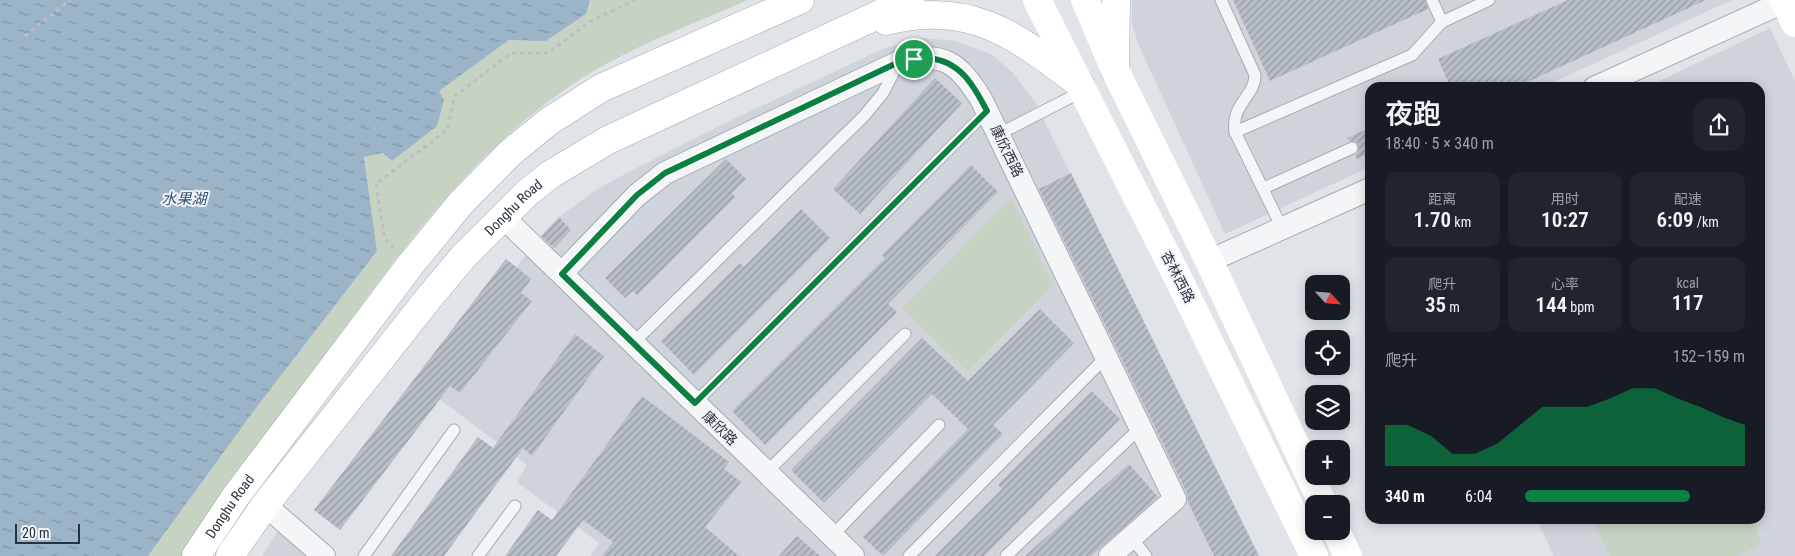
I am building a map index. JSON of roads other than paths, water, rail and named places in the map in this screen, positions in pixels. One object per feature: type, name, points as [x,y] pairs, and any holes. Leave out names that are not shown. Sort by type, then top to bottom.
[{"type":"main road","name":"Donghu Road","points":[[196,556],[236,496],[411,264],[460,204],[509,154],[575,103],[630,74],[800,0]]},
{"type":"main road","name":"Donghu Road","points":[[230,556],[266,505],[428,299],[502,216],[551,174],[581,154],[666,112],[910,0]]},
{"type":"main road","name":"杏林西路","points":[[1037,0],[1180,282],[1314,556]]},
{"type":"main road","points":[[1085,0],[1115,70],[1209,261],[1319,495]]},
{"type":"main road","points":[[1115,70],[1116,0]]},
{"type":"main road","points":[[830,38],[895,19],[933,12],[951,13],[1002,30],[1033,49],[1081,88]]},
{"type":"main road","points":[[1340,540],[1348,556]]},
{"type":"street","points":[[1608,82],[1788,6]]},
{"type":"street","name":"康欣西路","points":[[562,274],[637,195],[665,173],[899,62],[928,58],[946,61],[955,66],[969,79],[987,111],[1175,499],[1110,556]]},
{"type":"street","points":[[1209,261],[1365,191]]},
{"type":"street","name":"康欣路","points":[[502,216],[852,556]]},
{"type":"street","points":[[266,505],[324,556]]},
{"type":"lane","points":[[1221,0],[1255,75],[1254,82],[1236,112],[1234,121],[1236,132],[1282,228]]},
{"type":"lane","points":[[1432,0],[1442,22]]},
{"type":"lane","points":[[1236,132],[1412,55],[1442,22],[1489,0]]},
{"type":"lane","points":[[633,343],[864,116],[883,93],[899,62]]},
{"type":"lane","points":[[999,134],[1081,88]]},
{"type":"lane","points":[[695,403],[987,111]]},
{"type":"lane","points":[[1264,188],[1352,148]]},
{"type":"lane","points":[[766,473],[905,334]]},
{"type":"lane","points":[[909,556],[1106,357]]},
{"type":"lane","points":[[832,536],[939,425]]},
{"type":"lane","points":[[1006,556],[1140,428]]},
{"type":"lane","points":[[364,556],[454,430]]},
{"type":"lane","points":[[478,556],[515,506]]},
{"type":"lane","points":[[1131,537],[1146,556]]},
{"type":"water","name":"水果湖","points":[[0,0],[590,0],[586,14],[546,41],[509,40],[439,91],[444,100],[437,126],[392,161],[383,153],[364,157],[377,251],[259,404],[148,556],[0,556]]}]
